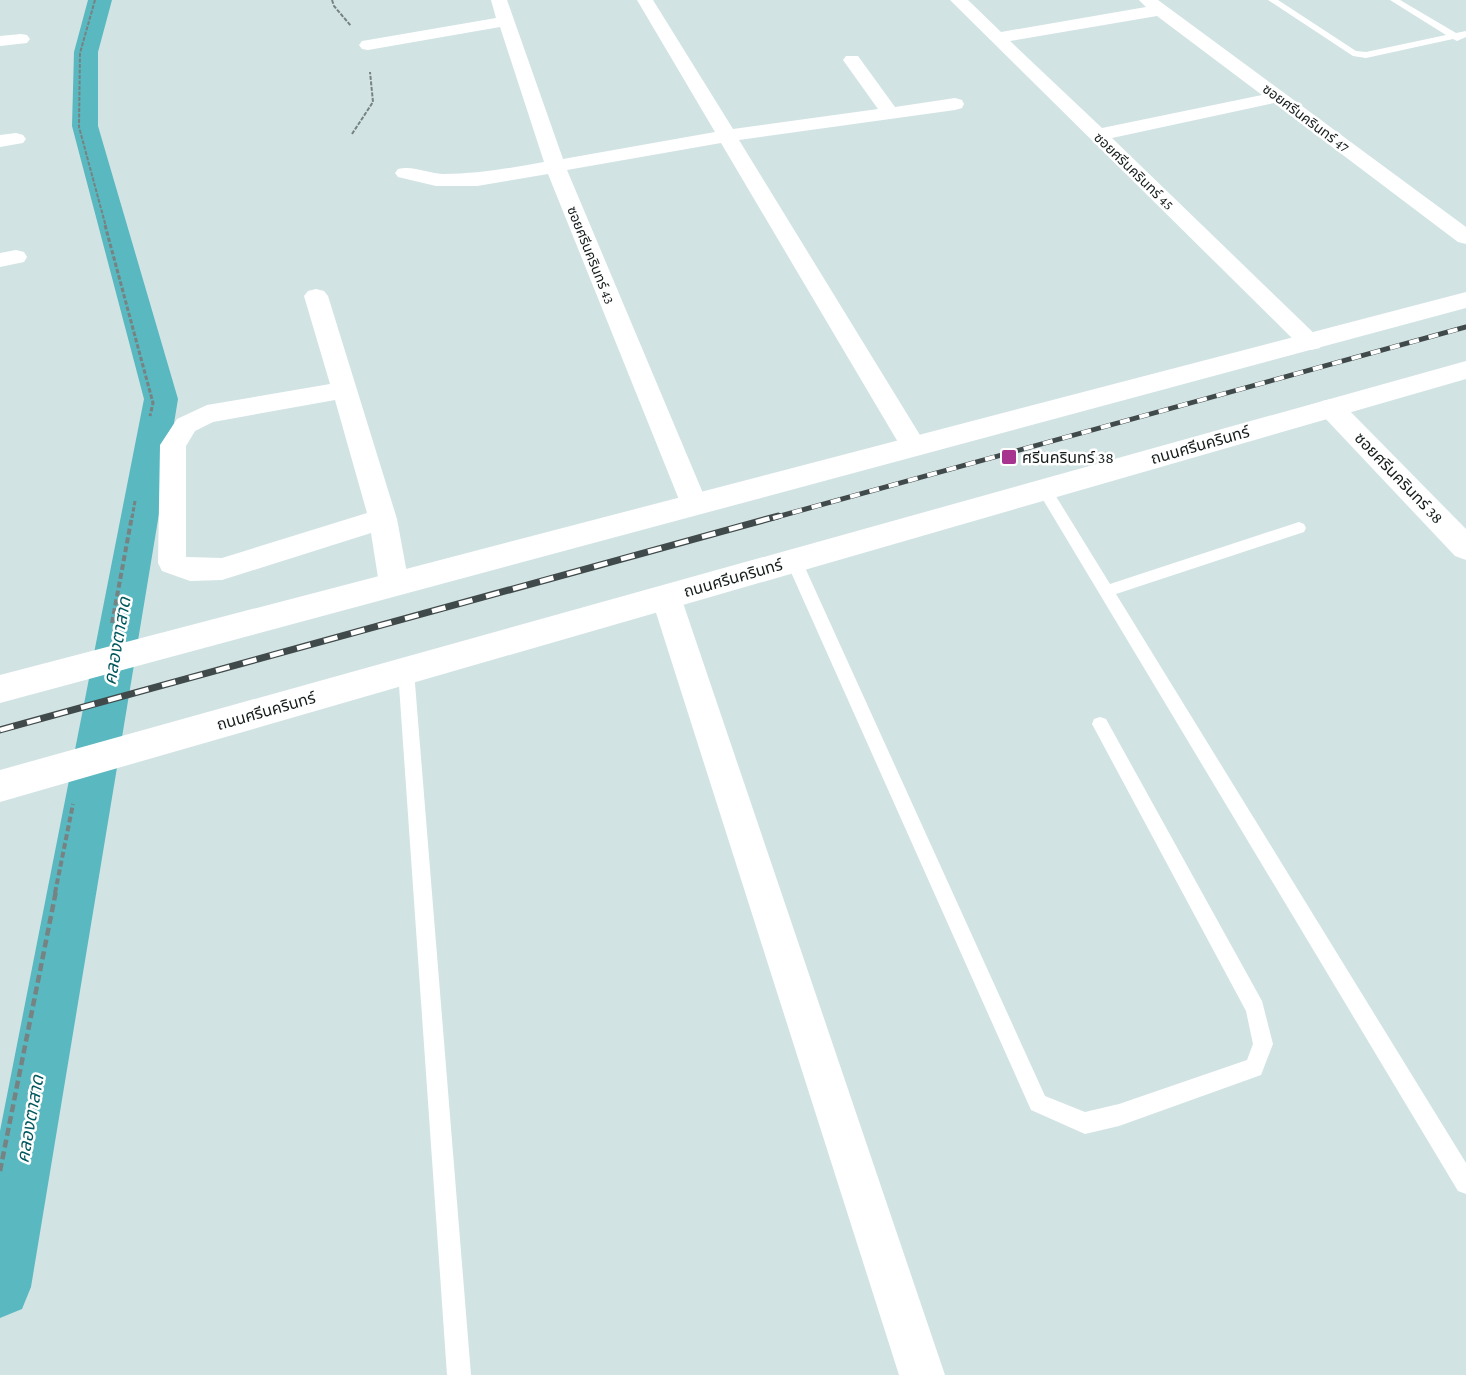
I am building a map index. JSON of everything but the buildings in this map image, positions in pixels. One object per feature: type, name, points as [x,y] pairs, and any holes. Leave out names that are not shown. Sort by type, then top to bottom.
[{"type":"main road","points":[[15,685],[1466,300]]},
{"type":"main road","name":"ถนนศรีนครินทร์","points":[[6,784],[1466,370]]},
{"type":"main road","name":"ซอยศรีนครินทร์ 38","points":[[1331,408],[1466,548]]},
{"type":"street","name":"ซอยศรีนครินทร์ 43","points":[[500,0],[555,166],[694,505]]},
{"type":"street","points":[[645,0],[914,447]]},
{"type":"street","name":"ซอยศรีนครินทร์ 45","points":[[958,0],[1311,342]]},
{"type":"street","points":[[997,38],[1154,5]]},
{"type":"street","name":"ซอยศรีนครินทร์ 47","points":[[1154,5],[1466,237]]},
{"type":"street","points":[[368,45],[507,21]]},
{"type":"street","points":[[0,41],[21,39]]},
{"type":"street","points":[[852,60],[890,113]]},
{"type":"street","points":[[1097,135],[1278,97]]},
{"type":"street","points":[[405,173],[436,180],[457,181],[725,136],[955,104]]},
{"type":"street","points":[[316,296],[383,519],[393,584]]},
{"type":"street","points":[[344,390],[207,414],[186,425],[173,445],[172,563],[190,570],[222,568],[383,519]]},
{"type":"street","points":[[666,597],[922,1375]]},
{"type":"lane","points":[[1272,0],[1353,53],[1366,55],[1379,53],[1466,34]]},
{"type":"lane","points":[[1394,0],[1466,44]]},
{"type":"lane","points":[[1044,489],[1466,1183]]},
{"type":"lane","points":[[1106,591],[1299,528]]},
{"type":"lane","points":[[794,561],[1038,1103],[1085,1123],[1119,1115],[1254,1068],[1263,1044],[1255,1008],[1100,724]]},
{"type":"lane","points":[[406,671],[459,1375]]},
{"type":"path","points":[[95,0],[80,53],[79,128],[153,403],[149,426]]},
{"type":"path","points":[[111,627],[136,494]]},
{"type":"path","points":[[0,1171],[74,798]]},
{"type":"waterway","name":"คลองตาสาด","points":[[0,1287],[161,399],[85,126],[86,52],[100,0]]},
{"type":"railway","points":[[773,518],[1466,327]]},
{"type":"railway","points":[[0,730],[778,516]]},
{"type":"place","name":"ศรีนครินทร์ 38","points":[[1009,457]]}]
